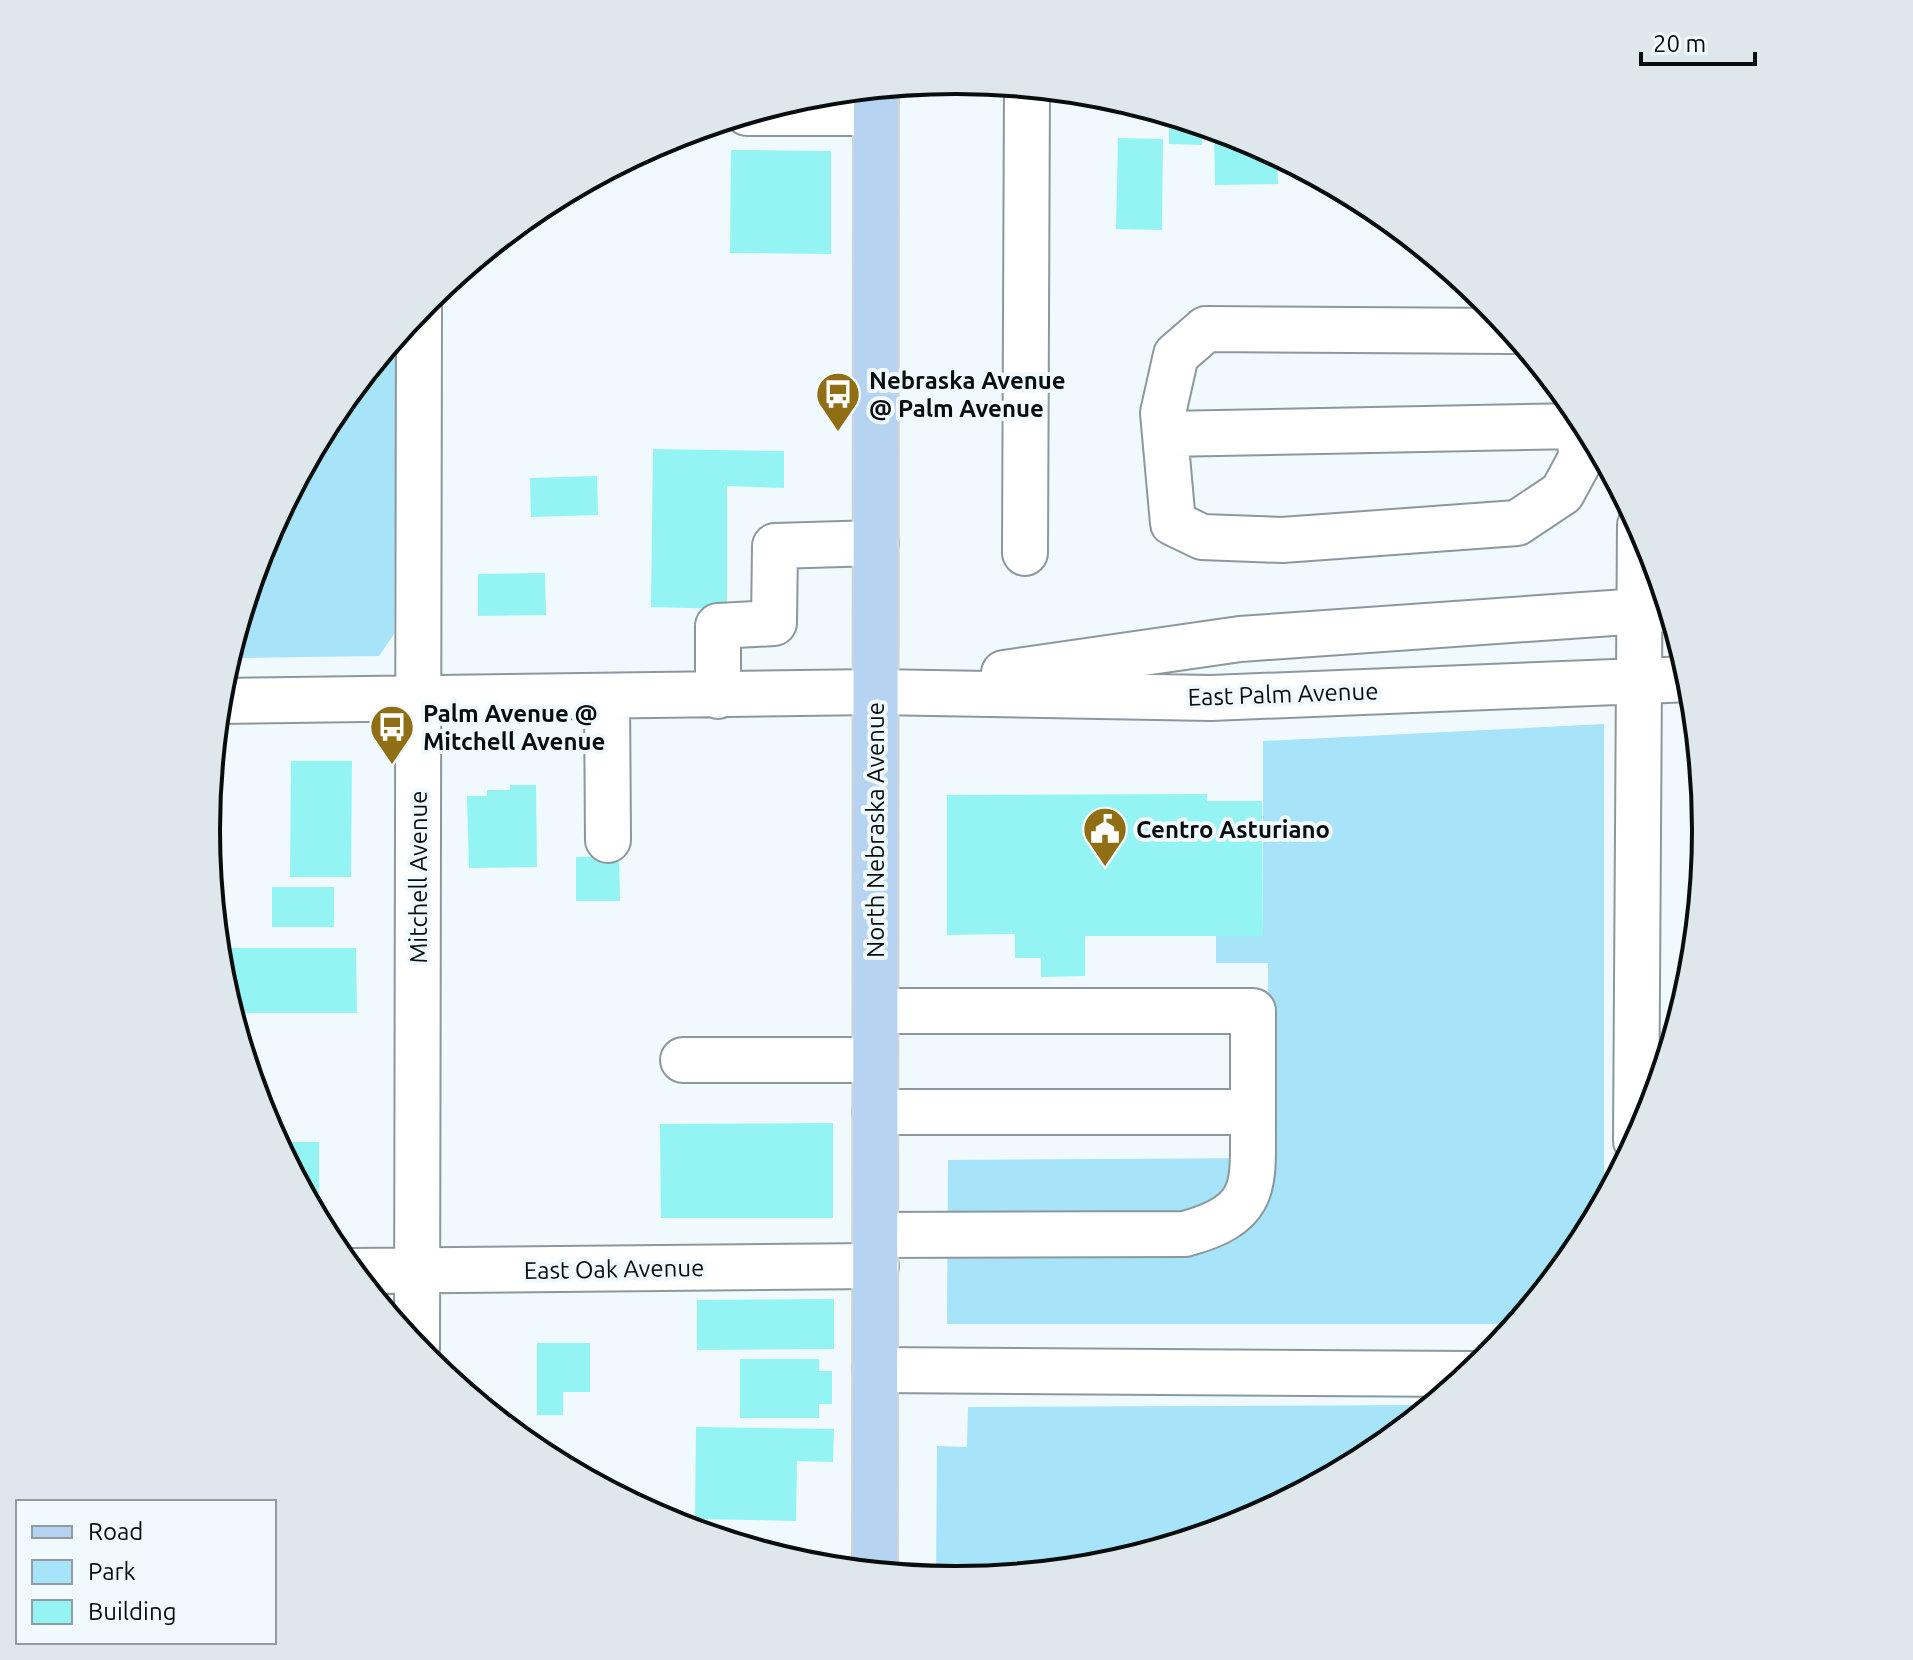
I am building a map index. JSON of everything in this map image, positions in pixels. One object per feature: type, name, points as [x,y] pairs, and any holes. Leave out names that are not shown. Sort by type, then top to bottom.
[{"type":"main road","name":"North Nebraska Avenue","points":[[875,1561],[876,101]]},
{"type":"street","points":[[1025,553],[1027,98]]},
{"type":"street","points":[[828,105],[876,101]]},
{"type":"street","name":"Mitchell Avenue","points":[[417,1330],[419,328]]},
{"type":"street","points":[[1497,331],[1206,329],[1176,355],[1163,413],[1173,523],[1202,537],[1282,540],[1517,523],[1562,493],[1581,458],[1580,440]]},
{"type":"street","points":[[1165,434],[1567,419]]},
{"type":"street","points":[[718,696],[718,626],[774,623],[775,546],[876,543]]},
{"type":"street","points":[[1648,1080],[1640,682],[1655,610],[1651,588]]},
{"type":"street","name":"East Palm Avenue","points":[[875,692],[1240,639],[1655,610]]},
{"type":"street","name":"East Palm Avenue","points":[[233,701],[875,692],[1211,698],[1677,680]]},
{"type":"street","points":[[607,697],[608,840]]},
{"type":"street","name":"East Oak Avenue","points":[[368,1271],[876,1251],[1185,1234],[1218,1225],[1239,1209],[1252,1186],[1253,1011],[876,1011]]},
{"type":"street","points":[[683,1060],[875,1060]]},
{"type":"street","points":[[875,1112],[1253,1112]]},
{"type":"street","points":[[875,1370],[1452,1374]]},
{"type":"green space","points":[[397,353],[394,634],[379,656],[242,658],[260,593],[296,504],[345,421]]},
{"type":"green space","points":[[1604,724],[1604,1180],[1568,1239],[1502,1324],[947,1324],[948,1160],[1269,1158],[1268,963],[1216,963],[1216,936],[1263,935],[1263,741]]},
{"type":"green space","points":[[1416,1405],[1365,1442],[1282,1490],[1193,1527],[1147,1541],[1053,1560],[936,1565],[937,1446],[967,1447],[968,1407]]},
{"type":"building","points":[[1169,126],[1202,136],[1202,145],[1169,144]]},
{"type":"building","points":[[1118,138],[1163,139],[1162,230],[1116,229]]},
{"type":"building","points":[[1214,141],[1277,168],[1278,184],[1215,185]]},
{"type":"building","points":[[731,150],[831,151],[831,254],[730,253]]},
{"type":"building","points":[[653,449],[784,451],[784,488],[727,486],[727,609],[651,607]]},
{"type":"building","points":[[597,476],[598,515],[531,517],[530,478]]},
{"type":"building","points":[[545,573],[546,615],[478,616],[478,574]]},
{"type":"building","points":[[291,761],[352,761],[351,877],[290,877]]},
{"type":"building","points":[[510,785],[536,785],[537,867],[469,868],[467,796],[487,796],[487,790],[510,790]]},
{"type":"building","name":"Centro Asturiano","points":[[1207,794],[1207,801],[1262,801],[1263,936],[1085,936],[1085,976],[1041,977],[1041,958],[1015,958],[1015,934],[947,935],[947,795]]},
{"type":"building","points":[[619,856],[620,901],[576,901],[576,857]]},
{"type":"building","points":[[272,887],[334,887],[334,927],[272,927]]},
{"type":"building","points":[[231,948],[356,948],[357,1013],[244,1013]]},
{"type":"building","points":[[833,1123],[833,1218],[661,1218],[660,1124]]},
{"type":"building","points":[[290,1142],[319,1142],[319,1193],[316,1193]]},
{"type":"building","points":[[834,1299],[834,1349],[697,1350],[697,1300]]},
{"type":"building","points":[[537,1343],[590,1343],[590,1392],[563,1392],[563,1415],[537,1415]]},
{"type":"building","points":[[740,1359],[819,1359],[819,1371],[832,1371],[832,1404],[819,1404],[819,1418],[740,1418]]},
{"type":"building","points":[[696,1427],[834,1429],[833,1462],[797,1461],[796,1521],[695,1518]]},
{"type":"place","name":"Nebraska Avenue @ Palm Avenue","points":[[838,433]]},
{"type":"place","name":"Palm Avenue @ Mitchell Avenue","points":[[392,766]]},
{"type":"place","name":"Centro Asturiano","points":[[1105,868]]}]
